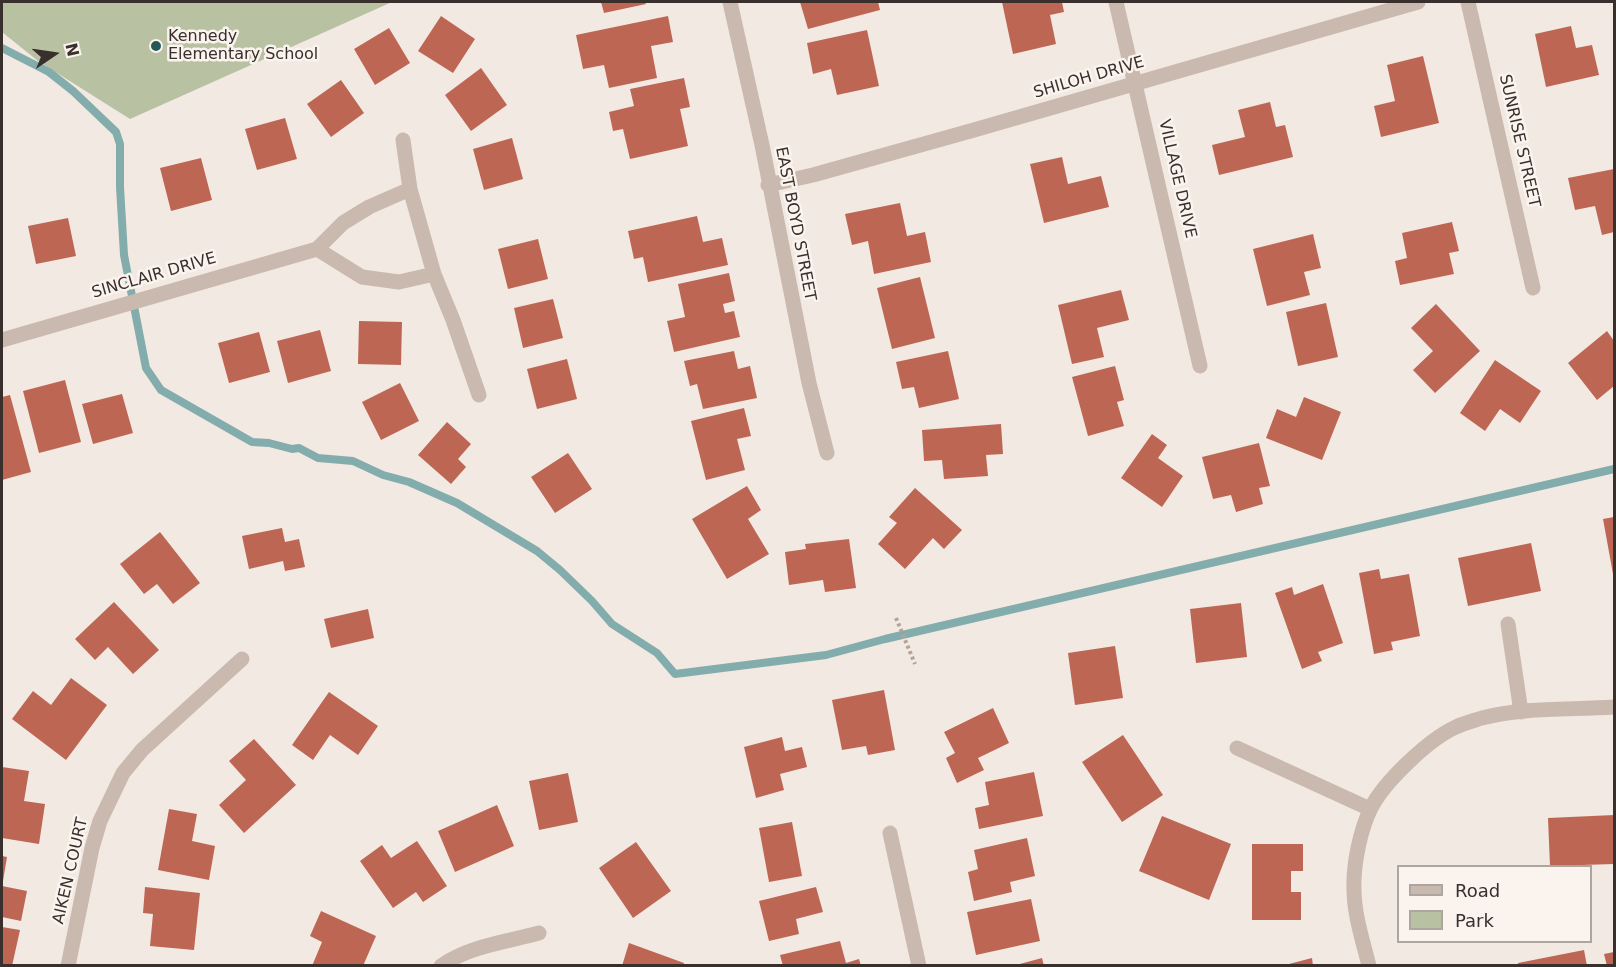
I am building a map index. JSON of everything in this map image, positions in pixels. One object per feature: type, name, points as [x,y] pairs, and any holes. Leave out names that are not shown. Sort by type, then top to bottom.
[{"type":"street","name":"EAST BOYD STREET","points":[[730,2],[762,145],[768,185],[809,383],[826,453]]},
{"type":"street","name":"VILLAGE DRIVE","points":[[1116,2],[1200,366]]},
{"type":"street","name":"SHILOH DRIVE","points":[[768,185],[813,175],[1418,2]]},
{"type":"street","name":"SUNRISE STREET","points":[[1468,2],[1533,288]]},
{"type":"street","points":[[403,140],[410,189],[434,274],[479,395]]},
{"type":"street","name":"SINCLAIR DRIVE","points":[[2,340],[317,249],[343,223],[369,207],[410,189]]},
{"type":"street","points":[[317,249],[362,277],[399,282],[434,274]]},
{"type":"street","points":[[1508,624],[1521,712]]},
{"type":"street","name":"AIKEN COURT","points":[[68,966],[92,848],[100,820],[123,773],[142,750],[242,659]]},
{"type":"street","points":[[1369,966],[1357,917],[1354,890],[1359,845],[1370,809],[1388,782],[1438,737],[1456,727],[1483,718],[1521,712],[1614,707]]},
{"type":"street","points":[[1237,748],[1370,809]]},
{"type":"street","points":[[890,833],[919,966]]},
{"type":"street","points":[[441,966],[452,958],[475,949],[539,933]]},
{"type":"path","points":[[896,618],[915,663]]},
{"type":"green space","name":"Kennedy Elementary School","points":[[2,2],[392,2],[130,119],[38,61],[2,32]]},
{"type":"building","points":[[601,2],[645,2],[646,4],[604,13]]},
{"type":"building","points":[[800,2],[878,2],[880,10],[808,29]]},
{"type":"building","points":[[1002,2],[1062,2],[1064,12],[1050,15],[1056,44],[1013,54]]},
{"type":"building","points":[[441,16],[475,39],[453,73],[418,51]]},
{"type":"building","points":[[668,16],[673,42],[651,46],[657,78],[609,88],[604,65],[583,69],[576,35]]},
{"type":"building","points":[[1571,26],[1576,48],[1592,45],[1599,75],[1546,87],[1535,34]]},
{"type":"building","points":[[389,28],[410,63],[375,85],[354,49]]},
{"type":"building","points":[[867,30],[879,86],[837,95],[831,69],[813,74],[807,43]]},
{"type":"building","points":[[1423,56],[1439,123],[1381,137],[1374,106],[1395,101],[1387,65]]},
{"type":"building","points":[[481,68],[507,105],[471,131],[445,95]]},
{"type":"building","points":[[684,78],[690,107],[680,109],[688,146],[630,159],[623,129],[613,131],[609,112],[634,106],[630,89]]},
{"type":"building","points":[[341,80],[364,113],[331,137],[307,104]]},
{"type":"building","points":[[1270,102],[1276,127],[1285,125],[1293,157],[1219,175],[1212,145],[1245,137],[1238,110]]},
{"type":"building","points":[[285,118],[297,159],[257,170],[245,129]]},
{"type":"building","points":[[512,138],[523,179],[484,190],[473,149]]},
{"type":"building","points":[[1062,157],[1068,184],[1101,176],[1109,207],[1044,223],[1030,164]]},
{"type":"building","points":[[201,158],[212,200],[171,211],[160,168]]},
{"type":"building","points":[[1614,169],[1614,232],[1602,235],[1595,206],[1575,210],[1568,178]]},
{"type":"building","points":[[900,203],[907,236],[925,232],[931,262],[874,274],[868,241],[852,245],[845,214]]},
{"type":"building","points":[[697,216],[703,242],[722,238],[728,265],[648,282],[643,257],[634,259],[628,231]]},
{"type":"building","points":[[68,218],[76,256],[36,264],[28,226]]},
{"type":"building","points":[[1452,222],[1459,251],[1449,253],[1454,274],[1400,285],[1395,261],[1407,258],[1402,233]]},
{"type":"building","points":[[1313,234],[1321,268],[1304,272],[1310,295],[1267,306],[1253,249]]},
{"type":"building","points":[[538,239],[548,279],[508,289],[498,249]]},
{"type":"building","points":[[729,273],[735,301],[723,304],[725,313],[734,311],[740,337],[674,352],[667,321],[685,317],[678,284]]},
{"type":"building","points":[[920,277],[935,338],[892,349],[877,288]]},
{"type":"building","points":[[1121,290],[1129,320],[1097,328],[1104,357],[1072,364],[1058,305]]},
{"type":"building","points":[[553,299],[563,338],[523,348],[514,308]]},
{"type":"building","points":[[1326,303],[1338,357],[1298,366],[1286,312]]},
{"type":"building","points":[[1436,304],[1480,351],[1435,393],[1413,370],[1433,351],[1411,328]]},
{"type":"building","points":[[359,321],[402,322],[401,365],[358,364]]},
{"type":"building","points":[[320,330],[331,371],[288,383],[277,341]]},
{"type":"building","points":[[1607,331],[1614,341],[1614,386],[1597,400],[1568,363]]},
{"type":"building","points":[[259,332],[270,372],[229,383],[218,343]]},
{"type":"building","points":[[734,351],[738,369],[750,366],[757,398],[703,409],[697,384],[690,386],[684,361]]},
{"type":"building","points":[[948,351],[959,399],[919,408],[914,387],[902,389],[896,362]]},
{"type":"building","points":[[567,359],[577,399],[537,409],[527,369]]},
{"type":"building","points":[[1495,360],[1541,391],[1520,423],[1500,409],[1485,431],[1460,413]]},
{"type":"building","points":[[1115,366],[1124,400],[1117,402],[1124,426],[1088,436],[1072,377]]},
{"type":"building","points":[[65,380],[81,442],[39,453],[23,391]]},
{"type":"building","points":[[400,383],[419,421],[381,440],[362,402]]},
{"type":"building","points":[[122,394],[133,433],[93,444],[82,404]]},
{"type":"building","points":[[10,395],[31,472],[2,480],[2,397]]},
{"type":"building","points":[[1304,397],[1341,412],[1322,460],[1266,438],[1277,409],[1296,417]]},
{"type":"building","points":[[744,408],[751,436],[737,439],[745,470],[706,480],[691,421]]},
{"type":"building","points":[[447,422],[471,444],[458,459],[466,467],[451,484],[418,455]]},
{"type":"building","points":[[1001,424],[1003,454],[986,455],[988,476],[944,479],[942,460],[924,461],[922,430]]},
{"type":"building","points":[[1152,434],[1167,445],[1158,458],[1183,476],[1162,507],[1121,478]]},
{"type":"building","points":[[1259,443],[1270,486],[1259,488],[1263,504],[1236,512],[1231,495],[1213,499],[1202,457]]},
{"type":"building","points":[[568,453],[592,489],[555,513],[531,477]]},
{"type":"building","points":[[747,486],[761,510],[748,519],[769,554],[727,579],[692,519]]},
{"type":"building","points":[[915,488],[962,530],[944,549],[933,538],[905,569],[878,544],[897,523],[889,517]]},
{"type":"building","points":[[1614,517],[1614,574],[1613,574],[1603,519]]},
{"type":"building","points":[[282,528],[285,542],[299,539],[305,567],[285,571],[283,561],[249,569],[242,536]]},
{"type":"building","points":[[160,532],[200,583],[173,604],[157,584],[144,594],[120,564]]},
{"type":"building","points":[[849,539],[856,588],[825,592],[823,580],[789,585],[785,552],[806,549],[805,544]]},
{"type":"building","points":[[1531,543],[1541,591],[1468,606],[1458,558]]},
{"type":"building","points":[[1379,569],[1381,579],[1409,574],[1420,636],[1391,642],[1393,650],[1374,654],[1359,573]]},
{"type":"building","points":[[1323,584],[1343,643],[1318,652],[1322,661],[1302,669],[1275,593],[1292,587],[1294,595]]},
{"type":"building","points":[[114,602],[159,650],[133,674],[108,647],[95,660],[75,639]]},
{"type":"building","points":[[1241,603],[1247,657],[1196,663],[1190,609]]},
{"type":"building","points":[[368,609],[374,638],[331,648],[324,619]]},
{"type":"building","points":[[1115,646],[1123,698],[1075,705],[1068,653]]},
{"type":"building","points":[[71,678],[107,705],[66,760],[12,719],[33,691],[51,705]]},
{"type":"building","points":[[884,690],[895,750],[868,755],[866,746],[842,750],[832,700]]},
{"type":"building","points":[[329,692],[378,726],[358,755],[330,735],[313,760],[292,745]]},
{"type":"building","points":[[993,708],[1009,743],[978,758],[984,770],[957,783],[946,758],[955,753],[944,732]]},
{"type":"building","points":[[1123,735],[1163,795],[1122,822],[1082,762]]},
{"type":"building","points":[[782,737],[785,751],[802,747],[807,767],[780,774],[784,790],[756,798],[744,747]]},
{"type":"building","points":[[254,739],[296,785],[244,833],[219,805],[246,780],[229,761]]},
{"type":"building","points":[[2,767],[29,771],[24,801],[45,804],[39,844],[2,838]]},
{"type":"building","points":[[1034,772],[1043,816],[979,829],[975,808],[989,805],[985,782]]},
{"type":"building","points":[[568,773],[578,822],[539,830],[529,781]]},
{"type":"building","points":[[497,805],[514,846],[455,872],[438,831]]},
{"type":"building","points":[[169,809],[197,814],[192,841],[215,846],[209,880],[158,870]]},
{"type":"building","points":[[1614,815],[1614,864],[1550,865],[1548,818]]},
{"type":"building","points":[[1162,816],[1231,844],[1209,900],[1139,871]]},
{"type":"building","points":[[792,822],[802,876],[769,882],[759,828]]},
{"type":"building","points":[[1027,838],[1035,876],[1010,882],[1012,892],[974,901],[968,872],[978,869],[974,850]]},
{"type":"building","points":[[417,841],[447,886],[423,902],[416,892],[393,908],[360,861],[382,845],[391,858]]},
{"type":"building","points":[[636,842],[671,891],[633,918],[599,868]]},
{"type":"building","points":[[1252,844],[1303,844],[1303,871],[1291,871],[1291,892],[1301,892],[1301,920],[1252,920]]},
{"type":"building","points":[[2,856],[7,857],[3,881],[2,881]]},
{"type":"building","points":[[2,886],[27,891],[21,921],[2,917]]},
{"type":"building","points":[[145,887],[200,893],[194,950],[150,946],[153,914],[143,913]]},
{"type":"building","points":[[816,887],[823,912],[796,919],[799,934],[769,941],[759,901]]},
{"type":"building","points":[[1031,899],[1040,941],[976,955],[967,912]]},
{"type":"building","points":[[321,911],[376,936],[363,966],[312,966],[322,942],[310,936]]},
{"type":"building","points":[[2,927],[20,930],[12,966],[2,966]]},
{"type":"building","points":[[840,941],[846,963],[859,959],[861,966],[783,966],[780,955]]},
{"type":"building","points":[[629,943],[684,963],[683,966],[622,966]]},
{"type":"building","points":[[1584,950],[1587,966],[1518,966],[1518,963]]},
{"type":"building","points":[[1614,952],[1614,966],[1607,966],[1604,954]]},
{"type":"building","points":[[1042,958],[1044,966],[1016,966],[1016,965]]},
{"type":"building","points":[[1312,958],[1313,966],[1285,966],[1285,965]]},
{"type":"waterway","points":[[2,48],[49,72],[73,91],[116,132],[120,144],[124,255],[146,368],[161,390],[252,442],[269,443],[292,449],[299,448],[318,458],[353,461],[457,503],[537,551],[592,601],[612,624],[657,653],[675,674],[826,655],[885,639],[1614,469]]},
{"type":"place","name":"Kennedy Elementary School","points":[[156,46]]}]
